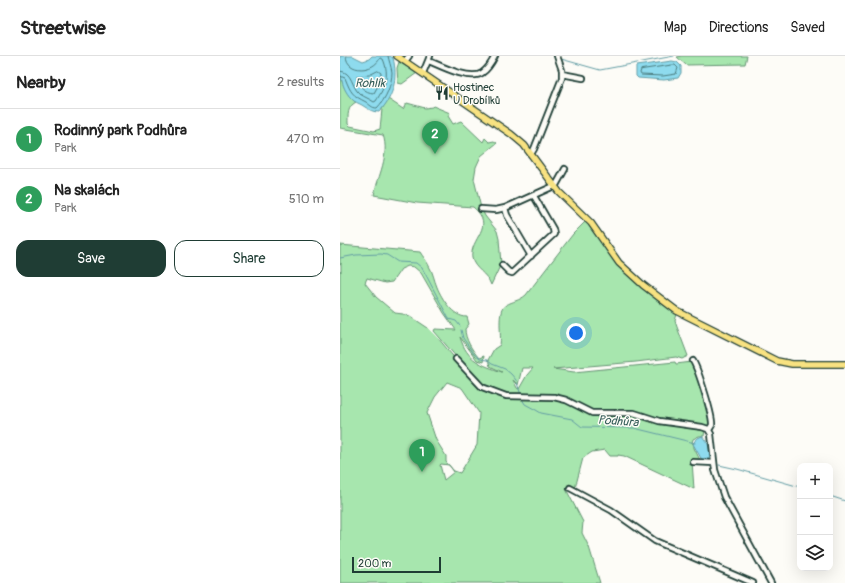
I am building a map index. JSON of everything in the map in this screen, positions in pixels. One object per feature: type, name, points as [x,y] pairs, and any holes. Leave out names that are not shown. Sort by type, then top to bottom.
[{"type":"main road","points":[[397,56],[522,142],[555,187],[591,223],[619,263],[672,308],[777,361],[789,364],[845,364]]},
{"type":"street","points":[[405,61],[409,56]]},
{"type":"street","points":[[423,73],[430,56]]},
{"type":"street","points":[[429,61],[460,73],[474,76],[485,71],[495,56]]},
{"type":"street","points":[[531,154],[562,74],[557,56]]},
{"type":"street","points":[[562,74],[583,78]]},
{"type":"street","points":[[481,209],[496,210],[505,208],[555,187],[565,169]]},
{"type":"street","points":[[502,266],[512,273],[552,237],[554,232],[534,196]]},
{"type":"street","points":[[505,208],[506,213],[531,256]]},
{"type":"street","points":[[456,359],[482,387],[506,396],[554,397],[566,400],[592,413],[634,413],[659,421],[702,427],[709,430]]},
{"type":"street","points":[[693,361],[698,372],[712,423],[709,430],[711,434],[714,463],[726,503],[772,583]]},
{"type":"street","points":[[693,462],[714,463]]},
{"type":"street","points":[[570,488],[611,510],[655,541],[753,583]]},
{"type":"green space","points":[[747,56],[745,64],[686,65],[677,57]]},
{"type":"green space","points":[[399,62],[417,73],[402,84],[398,83],[397,68]]},
{"type":"green space","points":[[340,74],[347,93],[356,102],[351,106],[349,112],[348,124],[350,126],[374,131],[380,129],[382,109],[388,99],[403,109],[407,103],[425,108],[433,106],[450,113],[448,116],[453,124],[461,121],[483,142],[485,138],[489,142],[494,141],[497,143],[481,156],[476,167],[474,179],[481,208],[485,216],[497,231],[499,239],[501,264],[491,285],[487,277],[475,265],[472,258],[474,244],[482,227],[483,221],[480,214],[473,207],[417,203],[374,195],[383,165],[385,143],[383,135],[340,128]]},
{"type":"green space","points":[[586,221],[588,221],[611,254],[677,314],[675,321],[688,356],[682,359],[676,357],[553,369],[574,372],[675,362],[676,364],[692,362],[706,402],[711,423],[707,431],[705,430],[704,436],[699,436],[693,439],[692,443],[694,444],[694,448],[700,460],[692,461],[694,489],[624,456],[610,456],[605,450],[592,452],[583,458],[574,492],[566,489],[583,522],[582,533],[589,547],[600,583],[340,583],[340,245],[420,252],[430,268],[437,287],[445,302],[457,314],[467,317],[469,324],[465,329],[466,337],[471,348],[479,358],[484,356],[483,362],[477,360],[460,337],[467,352],[476,361],[502,372],[490,366],[488,360],[494,349],[500,345],[500,317],[503,308],[526,295],[573,234]],"holes":[[[408,266],[414,267],[421,273],[444,313],[456,330],[435,329],[434,331],[465,367],[485,387],[512,396],[508,397],[479,389],[438,338],[428,328],[410,316],[395,313],[376,297],[365,283],[367,278],[385,283],[392,282],[401,269]],[[522,368],[533,368],[519,389],[513,380],[518,385]],[[447,382],[462,388],[479,413],[477,445],[460,473],[454,471],[450,467],[454,472],[444,480],[440,465],[449,465],[446,462],[446,456],[436,440],[427,413],[435,397]]]},
{"type":"water","name":"Rohlík","points":[[340,56],[353,56],[363,61],[372,56],[390,56],[393,58],[395,72],[394,86],[388,100],[379,112],[370,110],[354,101],[349,96],[343,86]]},
{"type":"water","points":[[672,61],[677,62],[681,66],[681,73],[678,78],[664,80],[638,78],[636,76],[636,66]]},
{"type":"water","points":[[702,436],[708,444],[711,460],[709,461],[702,460],[693,444],[696,439]]},
{"type":"waterway","points":[[561,59],[600,70],[674,56]]},
{"type":"waterway","name":"Podhůra","points":[[340,258],[356,255],[381,254],[387,255],[398,262],[416,263],[422,268],[449,319],[456,321],[460,326]]},
{"type":"waterway","name":"Podhůra","points":[[461,330],[463,338],[474,354],[480,359],[487,360],[492,364],[505,369],[511,374],[516,380],[521,395]]},
{"type":"waterway","name":"Podhůra","points":[[522,399],[525,404],[541,413],[572,419],[582,427],[634,428],[695,443]]},
{"type":"waterway","name":"Podhůra","points":[[719,465],[797,486]]},
{"type":"waterway","name":"Podhůra","points":[[833,497],[845,501]]},
{"type":"place","name":"Hostinec U Drobílků","points":[[442,93]]},
{"type":"place","name":"Na skalách","points":[[435,154]]},
{"type":"place","name":"Rodinný park Podhůra","points":[[422,472]]}]
